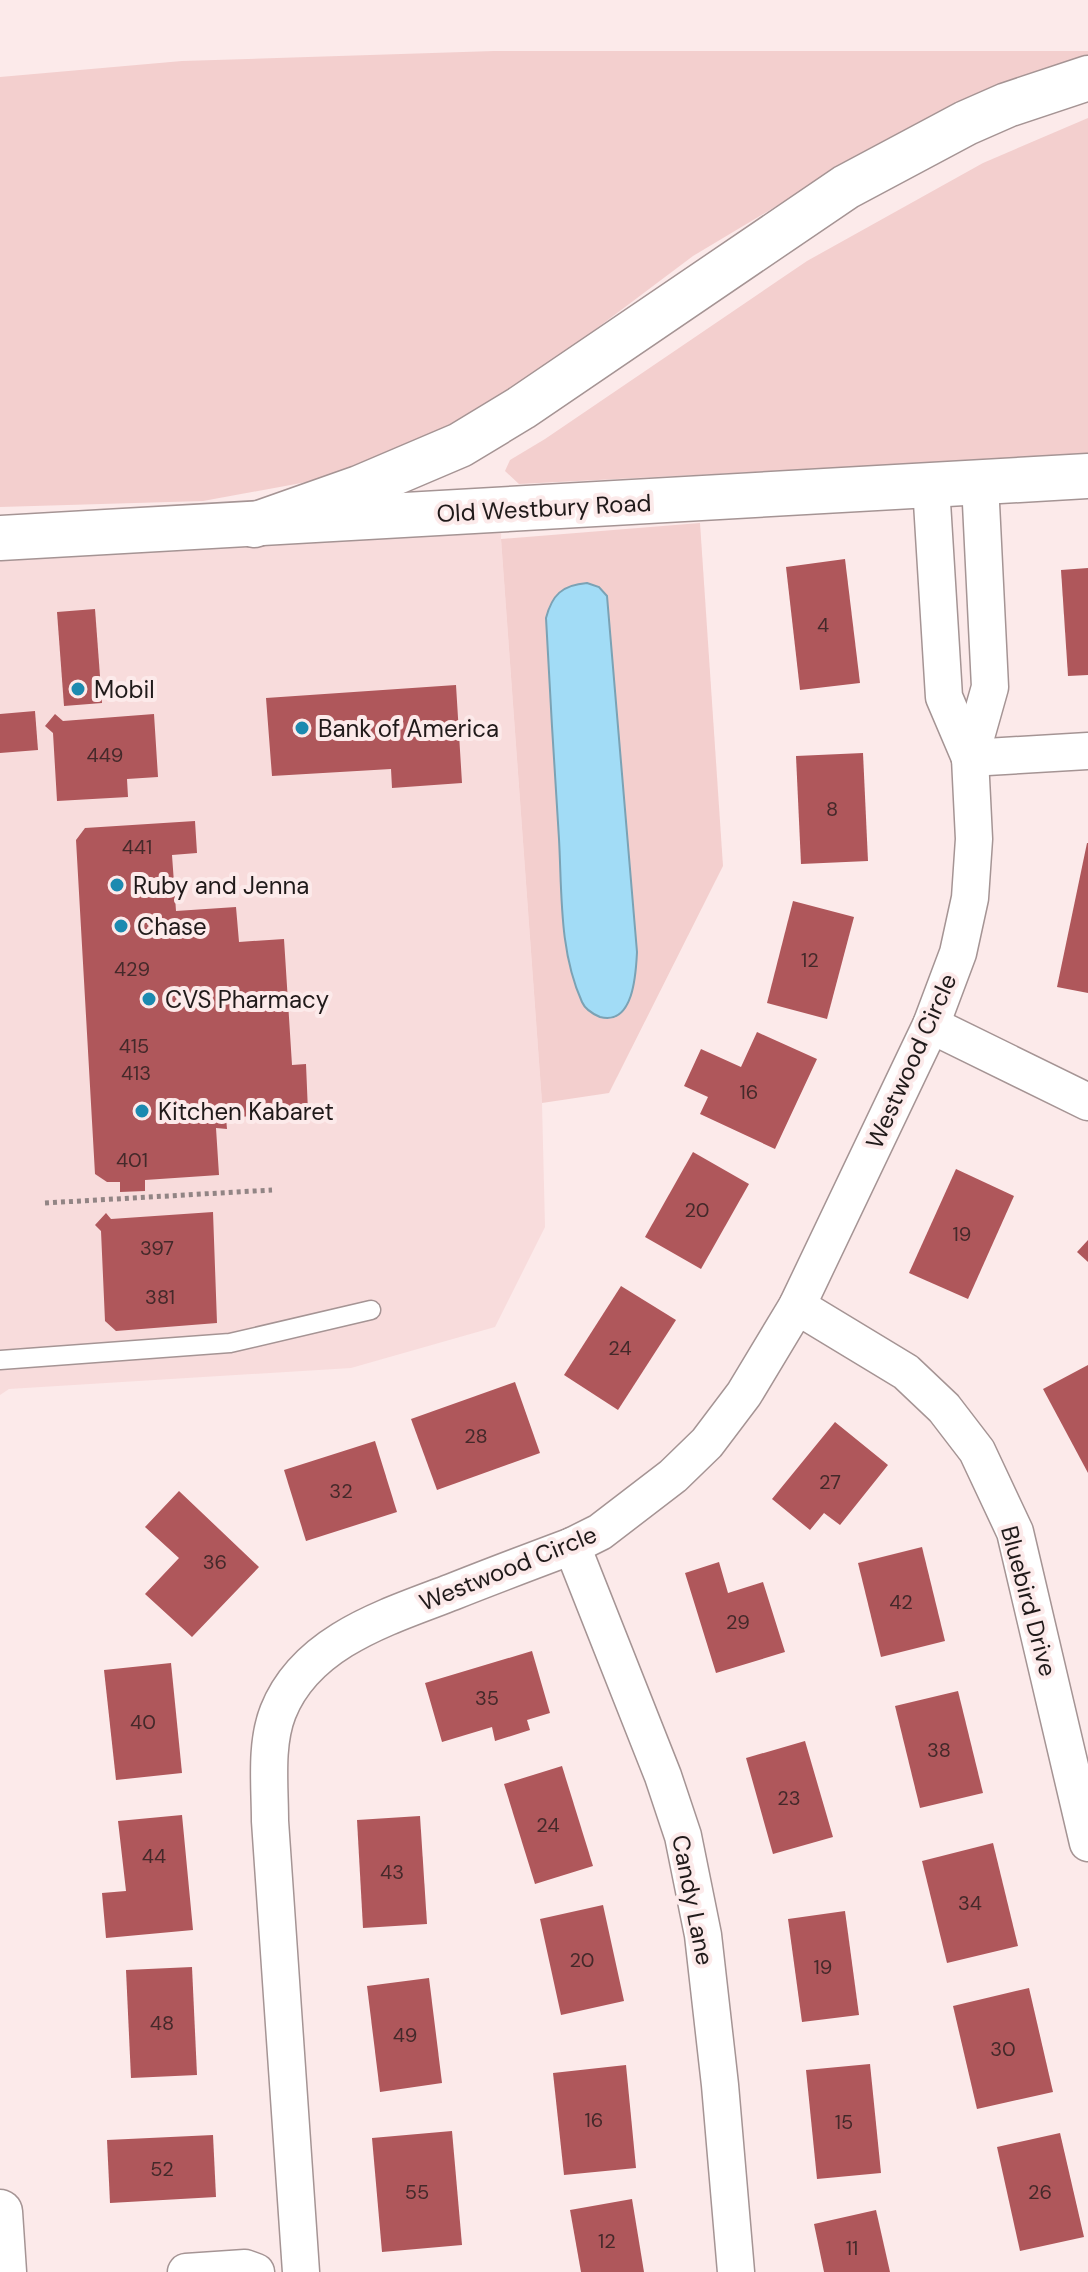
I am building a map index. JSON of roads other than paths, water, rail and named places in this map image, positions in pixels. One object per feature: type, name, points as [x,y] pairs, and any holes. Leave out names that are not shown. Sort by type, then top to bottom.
[{"type":"main road","points":[[254,525],[370,484],[460,445],[521,408],[846,187],[993,111],[1088,78]]},
{"type":"main road","name":"Old Westbury Road","points":[[0,538],[1088,476]]},
{"type":"main road","points":[[0,2212],[4,2272]]},
{"type":"street","name":"Westwood Circle","points":[[301,2272],[270,1821],[269,1758],[277,1715],[293,1682],[305,1667],[364,1626],[572,1546],[600,1532],[673,1476],[707,1443],[744,1394],[797,1306],[931,1025],[958,953],[970,898],[974,839],[970,758],[990,687],[980,483]]},
{"type":"street","name":"Westwood Circle","points":[[931,486],[944,697],[970,758]]},
{"type":"street","points":[[970,758],[1088,751]]},
{"type":"street","points":[[931,1025],[1088,1102]]},
{"type":"street","name":"Bluebird Drive","points":[[797,1306],[906,1372],[944,1408],[977,1451],[1015,1532],[1088,1843]]},
{"type":"street","name":"Candy Lane","points":[[572,1546],[663,1776],[683,1836],[703,1935],[736,2272]]},
{"type":"street","points":[[186,2272],[245,2268],[256,2272]]},
{"type":"lane","points":[[0,1360],[230,1343],[371,1310]]},
{"type":"water","points":[[587,583],[599,587],[607,596],[637,952],[631,995],[620,1013],[611,1018],[600,1017],[582,1002],[565,942],[546,618],[551,603],[559,593],[571,586]]},
{"type":"place","name":"Mobil","points":[[78,689]]},
{"type":"place","name":"Bank of America","points":[[302,728]]},
{"type":"place","name":"Ruby and Jenna","points":[[117,885]]},
{"type":"place","name":"Chase","points":[[121,926]]},
{"type":"place","name":"CVS Pharmacy","points":[[149,999]]},
{"type":"place","name":"Kitchen Kabaret","points":[[142,1111]]}]
